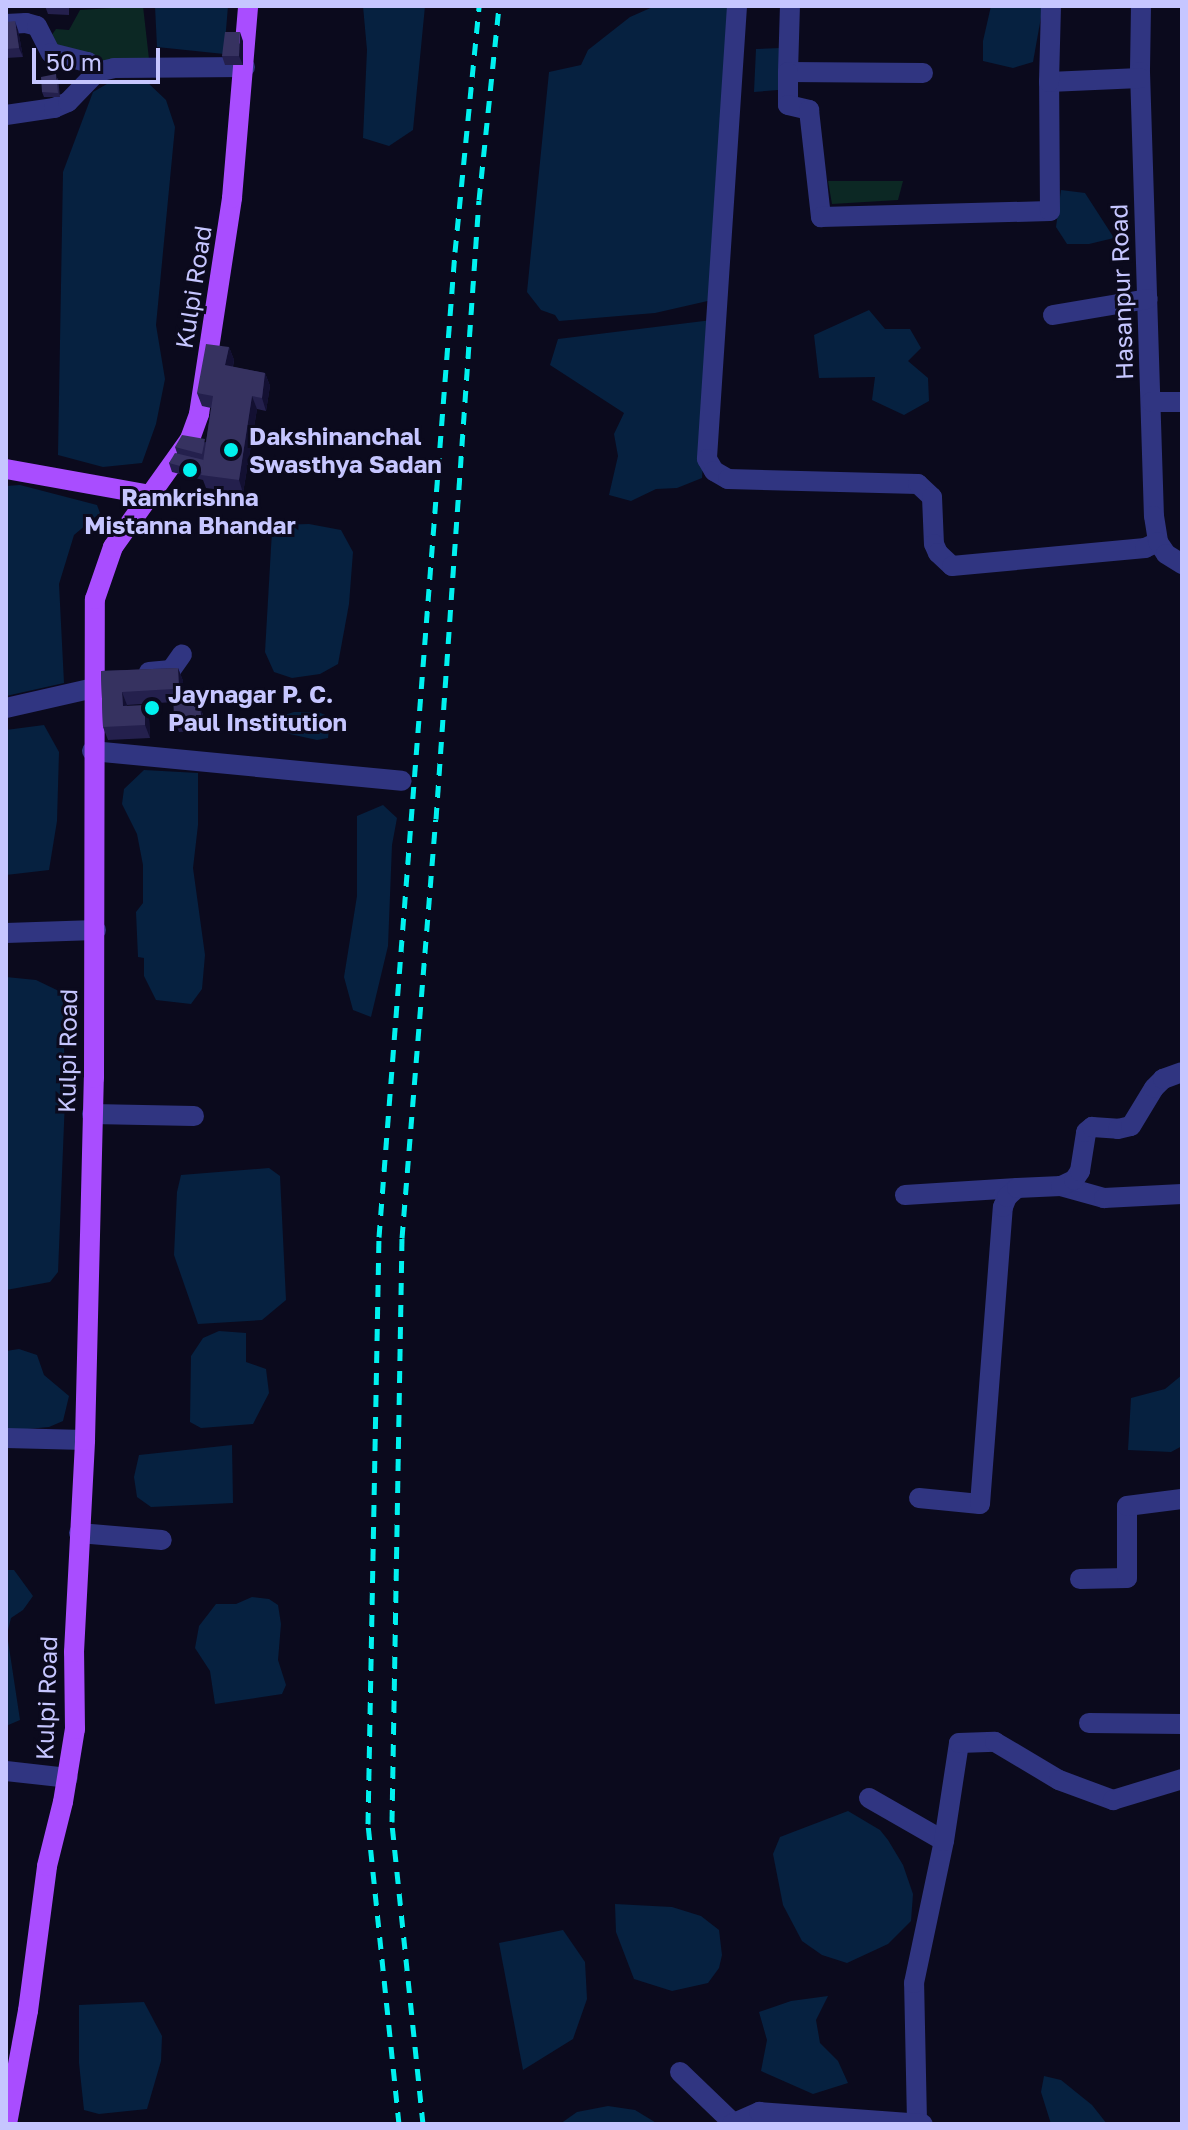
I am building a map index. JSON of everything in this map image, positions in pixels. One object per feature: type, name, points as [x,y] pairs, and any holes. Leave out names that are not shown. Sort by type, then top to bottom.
[{"type":"main road","name":"Kulpi Road","points":[[7,2124],[28,2011],[47,1866],[68,1778],[75,1729],[74,1652],[85,1440],[96,930],[92,751],[105,679],[94,610],[102,572],[113,547],[190,439],[199,414],[225,256],[245,67],[248,6]]},
{"type":"main road","points":[[6,469],[67,477],[151,495]]},
{"type":"street","points":[[737,6],[707,459],[714,471],[728,479],[918,484],[932,497],[934,544],[938,553],[952,566],[1145,548],[1158,542],[1166,554],[1182,564]]},
{"type":"street","points":[[790,6],[788,105],[809,110],[821,217],[1050,211],[1051,6]]},
{"type":"street","name":"Hasanpur Road","points":[[1141,6],[1140,78],[1158,542]]},
{"type":"street","points":[[6,24],[37,26],[51,53],[88,62],[97,72]]},
{"type":"street","points":[[6,115],[54,108],[68,102],[97,72],[114,68],[245,67]]},
{"type":"street","points":[[788,72],[923,73]]},
{"type":"street","points":[[1049,82],[1140,78]]},
{"type":"street","points":[[1053,315],[1148,299]]},
{"type":"street","points":[[1151,402],[1182,402]]},
{"type":"street","points":[[6,708],[105,679],[171,670],[182,654]]},
{"type":"street","points":[[92,751],[402,781]]},
{"type":"street","points":[[6,933],[96,930]]},
{"type":"street","points":[[1061,1186],[1080,1171],[1086,1132],[1092,1127],[1118,1129],[1131,1126],[1163,1079],[1182,1072]]},
{"type":"street","points":[[92,1114],[194,1116]]},
{"type":"street","points":[[905,1195],[1061,1186],[1104,1198],[1182,1194]]},
{"type":"street","points":[[919,1498],[980,1504],[1003,1207],[1007,1197],[1017,1188]]},
{"type":"street","points":[[6,1438],[85,1440]]},
{"type":"street","points":[[1080,1579],[1127,1578],[1127,1506],[1182,1499]]},
{"type":"street","points":[[79,1533],[162,1540]]},
{"type":"street","points":[[1089,1723],[1182,1724]]},
{"type":"street","points":[[680,2072],[732,2123],[759,2112],[920,2123],[914,1983],[944,1841],[959,1743],[995,1742],[1059,1780],[1113,1800],[1182,1779]]},
{"type":"street","points":[[6,1771],[68,1778]]},
{"type":"street","points":[[869,1798],[944,1841]]},
{"type":"green space","points":[[143,6],[149,59],[103,61],[57,49],[51,36],[56,29],[69,30],[80,10]]},
{"type":"green space","points":[[828,181],[903,181],[898,200],[832,204]]},
{"type":"water","points":[[155,6],[228,6],[224,54],[157,47]]},
{"type":"water","points":[[363,6],[425,6],[413,130],[389,146],[363,138],[367,50]]},
{"type":"water","points":[[655,6],[732,6],[712,300],[655,313],[559,321],[555,315],[541,310],[527,292],[549,72],[581,65],[588,50],[630,17]]},
{"type":"water","points":[[991,6],[1043,6],[1033,62],[1013,68],[983,61],[983,41]]},
{"type":"water","points":[[780,48],[778,90],[754,92],[756,49]]},
{"type":"water","points":[[112,81],[146,81],[166,100],[175,127],[156,325],[165,379],[156,424],[142,463],[103,467],[58,455],[63,172],[93,92]]},
{"type":"water","points":[[1061,190],[1085,193],[1114,238],[1089,244],[1067,244],[1056,227]]},
{"type":"water","points":[[869,310],[885,329],[910,329],[921,348],[908,361],[928,378],[929,401],[904,415],[872,400],[875,377],[819,378],[814,335]]},
{"type":"water","points":[[712,320],[702,478],[677,488],[656,489],[631,501],[609,495],[618,456],[614,434],[624,413],[550,365],[558,339]]},
{"type":"water","points":[[20,485],[97,505],[100,513],[74,535],[59,584],[64,683],[6,696],[6,486]]},
{"type":"water","points":[[309,524],[341,530],[353,552],[349,604],[338,664],[320,674],[292,678],[274,672],[265,652],[272,531],[279,525]]},
{"type":"water","points":[[294,712],[318,712],[330,717],[328,738],[317,740],[276,731],[278,717]]},
{"type":"water","points":[[44,725],[59,752],[57,821],[49,870],[6,875],[6,730]]},
{"type":"water","points":[[144,770],[198,773],[198,825],[193,868],[205,955],[202,989],[191,1004],[156,1000],[144,976],[144,958],[138,957],[136,912],[143,903],[143,865],[137,834],[122,804],[124,789]]},
{"type":"water","points":[[383,805],[397,818],[392,845],[388,946],[371,1017],[353,1010],[344,977],[357,896],[357,816]]},
{"type":"water","points":[[6,977],[36,980],[63,993],[65,1099],[58,1272],[50,1282],[6,1290]]},
{"type":"water","points":[[269,1168],[280,1176],[286,1300],[262,1320],[198,1324],[174,1255],[177,1192],[181,1175]]},
{"type":"water","points":[[219,1331],[246,1333],[246,1362],[266,1369],[269,1393],[253,1424],[201,1428],[190,1422],[191,1356],[203,1338]]},
{"type":"water","points":[[19,1349],[37,1355],[44,1375],[69,1396],[63,1421],[49,1427],[6,1431],[6,1351]]},
{"type":"water","points":[[1182,1375],[1182,1446],[1171,1452],[1128,1450],[1131,1398],[1165,1389]]},
{"type":"water","points":[[232,1445],[233,1503],[151,1507],[137,1497],[134,1477],[139,1455]]},
{"type":"water","points":[[6,1570],[14,1570],[33,1596],[23,1610],[11,1618],[7,1634],[20,1720],[6,1726]]},
{"type":"water","points":[[252,1597],[269,1599],[278,1605],[281,1624],[278,1660],[286,1685],[282,1694],[215,1704],[210,1671],[195,1648],[199,1626],[216,1604],[236,1604]]},
{"type":"water","points":[[848,1811],[880,1830],[888,1840],[903,1865],[913,1894],[911,1921],[888,1944],[847,1963],[822,1955],[802,1941],[783,1905],[773,1854],[780,1837]]},
{"type":"water","points":[[615,1904],[672,1907],[701,1916],[719,1930],[722,1955],[719,1968],[708,1983],[672,1991],[634,1979],[616,1932]]},
{"type":"water","points":[[563,1930],[585,1962],[587,1999],[573,2039],[523,2070],[499,1943]]},
{"type":"water","points":[[828,1996],[816,2020],[820,2043],[838,2061],[848,2083],[813,2094],[761,2071],[767,2040],[759,2012],[791,2001]]},
{"type":"water","points":[[144,2002],[162,2036],[161,2061],[147,2109],[99,2114],[84,2110],[79,2063],[79,2005]]},
{"type":"water","points":[[1044,2076],[1061,2080],[1092,2105],[1107,2124],[1051,2124],[1041,2092]]},
{"type":"water","points":[[608,2106],[635,2110],[658,2124],[560,2124],[577,2112]]},
{"type":"building","points":[[15,21],[19,48],[6,49],[6,22]]},
{"type":"building","points":[[225,32],[240,32],[239,56],[222,56]]},
{"type":"building","points":[[56,74],[58,93],[42,92],[41,77]]},
{"type":"building","name":"Dakshinanchal Swasthya Sadan","points":[[206,344],[229,347],[225,365],[265,373],[262,398],[252,396],[239,480],[201,475],[213,396],[197,393]]},
{"type":"building","points":[[182,435],[205,439],[202,454],[175,447]]},
{"type":"building","points":[[175,453],[204,460],[202,472],[169,463]]},
{"type":"building","points":[[178,668],[179,689],[193,689],[194,707],[200,707],[201,717],[174,719],[173,689],[122,692],[123,706],[145,705],[145,725],[103,727],[101,671]]},
{"type":"railway","points":[[399,2124],[368,1824],[379,1237],[455,252],[479,6]]},
{"type":"railway","points":[[423,2124],[392,1822],[402,1238],[436,819],[479,200],[499,6]]},
{"type":"place","name":"Dakshinanchal Swasthya Sadan","points":[[231,450]]},
{"type":"place","name":"Ramkrishna Mistanna Bhandar","points":[[190,470]]},
{"type":"place","name":"Jaynagar P. C. Paul Institution","points":[[152,708]]}]
